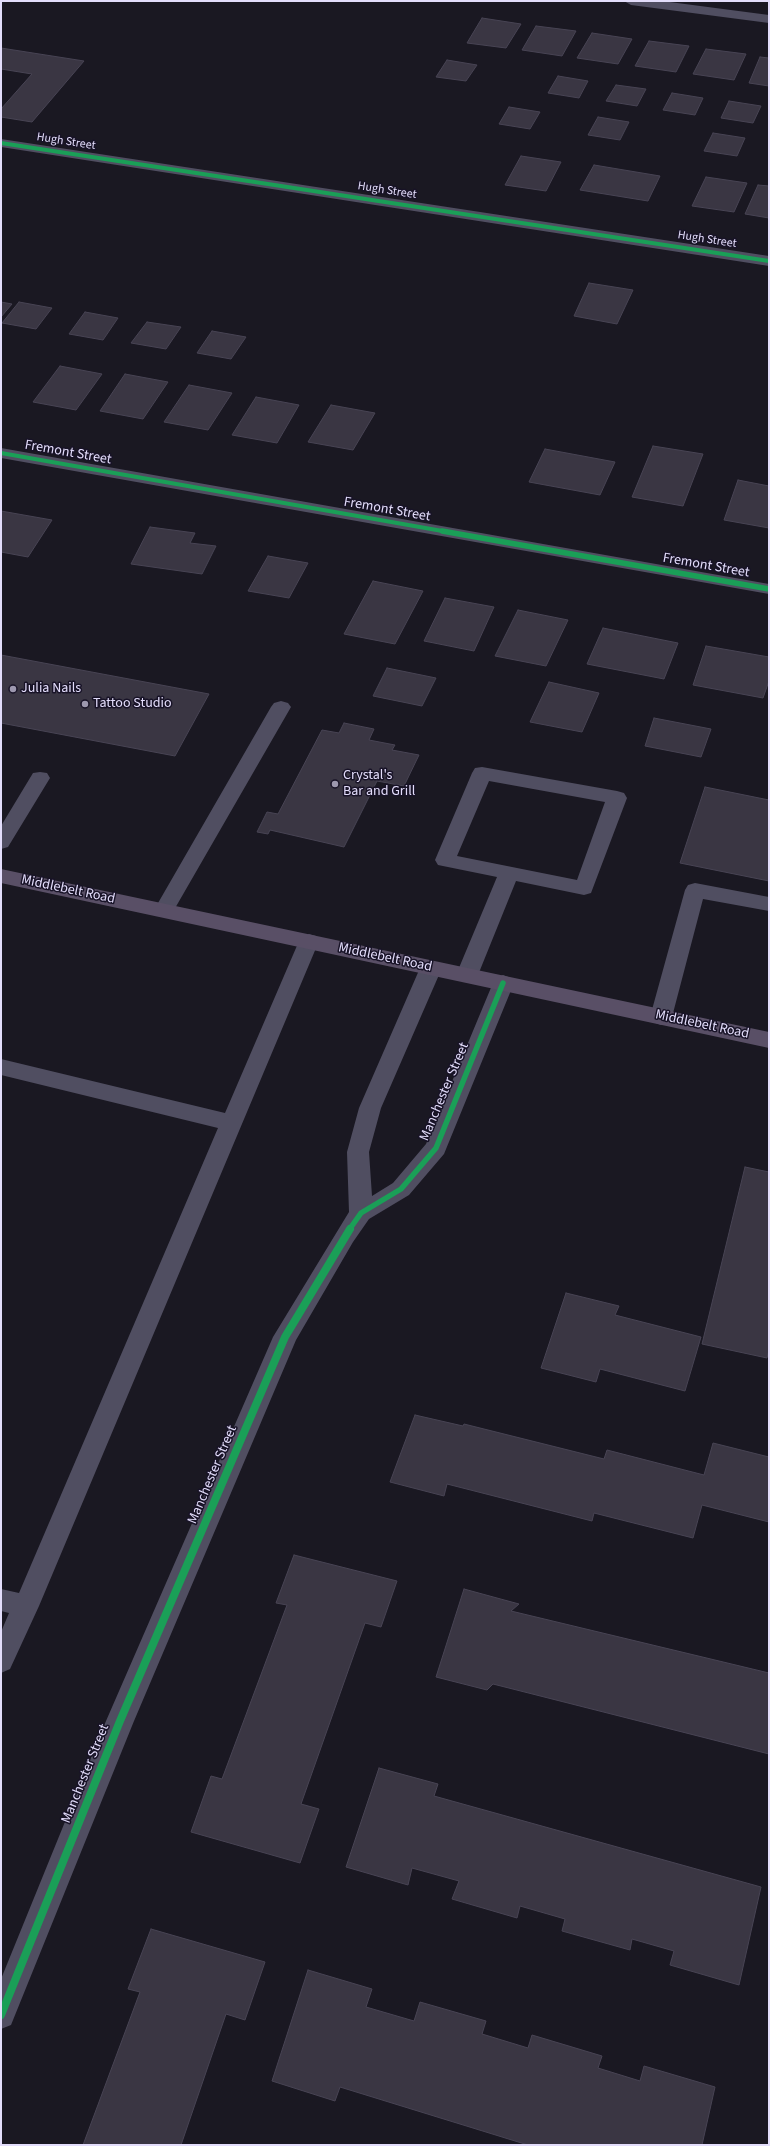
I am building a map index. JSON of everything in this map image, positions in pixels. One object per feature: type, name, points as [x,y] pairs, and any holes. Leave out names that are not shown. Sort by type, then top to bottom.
[{"type":"main road","name":"Middlebelt Road","points":[[1,876],[769,1040]]},
{"type":"street","points":[[632,1],[769,19]]},
{"type":"street","name":"Hugh Street","points":[[1,144],[769,261]]},
{"type":"street","name":"Fremont Street","points":[[1,453],[769,589]]},
{"type":"street","points":[[164,910],[281,707]]},
{"type":"street","points":[[482,772],[617,798],[584,888],[509,873],[445,860],[482,772]]},
{"type":"street","points":[[1,842],[40,778]]},
{"type":"street","points":[[466,975],[509,873]]},
{"type":"street","points":[[661,1017],[695,890],[769,904]]},
{"type":"street","points":[[1,1661],[26,1606],[309,941]]},
{"type":"street","points":[[361,1213],[358,1152],[370,1108],[431,968]]},
{"type":"street","name":"Manchester Street","points":[[1,2015],[120,1721],[286,1337],[344,1236],[361,1213],[401,1189],[436,1148],[503,983]]},
{"type":"street","points":[[1,1067],[232,1123]]},
{"type":"street","points":[[1,1600],[26,1606]]},
{"type":"building","points":[[482,18],[521,24],[506,48],[467,43]]},
{"type":"building","points":[[536,26],[576,31],[562,56],[522,50]]},
{"type":"building","points":[[592,33],[632,39],[618,64],[577,58]]},
{"type":"building","points":[[649,41],[689,46],[676,72],[635,66]]},
{"type":"building","points":[[1,48],[84,61],[32,122],[1,117],[1,109],[32,74],[1,69]]},
{"type":"building","points":[[706,49],[746,54],[734,80],[693,74]]},
{"type":"building","points":[[760,57],[769,58],[769,86],[749,83]]},
{"type":"building","points":[[447,60],[477,65],[466,81],[436,77]]},
{"type":"building","points":[[558,76],[588,81],[579,98],[548,93]]},
{"type":"building","points":[[616,85],[646,89],[637,106],[606,101]]},
{"type":"building","points":[[672,93],[703,98],[695,115],[663,110]]},
{"type":"building","points":[[729,101],[761,106],[753,123],[721,118]]},
{"type":"building","points":[[509,107],[540,112],[530,129],[499,124]]},
{"type":"building","points":[[598,117],[629,122],[620,140],[588,135]]},
{"type":"building","points":[[713,133],[745,138],[737,156],[704,151]]},
{"type":"building","points":[[521,156],[561,162],[546,191],[505,185]]},
{"type":"building","points":[[594,165],[660,176],[648,201],[580,190]]},
{"type":"building","points":[[706,177],[747,183],[734,212],[692,206]]},
{"type":"building","points":[[758,185],[769,186],[769,218],[745,214]]},
{"type":"building","points":[[589,283],[633,290],[617,324],[574,316]]},
{"type":"building","points":[[1,302],[12,304],[1,317]]},
{"type":"building","points":[[19,302],[52,308],[36,329],[2,323]]},
{"type":"building","points":[[85,312],[118,318],[103,340],[69,334]]},
{"type":"building","points":[[147,322],[181,327],[166,349],[131,343]]},
{"type":"building","points":[[212,331],[246,337],[231,359],[197,353]]},
{"type":"building","points":[[60,366],[102,374],[76,410],[33,402]]},
{"type":"building","points":[[125,374],[168,382],[143,419],[100,411]]},
{"type":"building","points":[[189,385],[232,393],[208,430],[164,422]]},
{"type":"building","points":[[256,397],[299,405],[277,443],[232,435]]},
{"type":"building","points":[[331,405],[375,413],[353,450],[308,442]]},
{"type":"building","points":[[653,446],[703,454],[683,506],[632,497]]},
{"type":"building","points":[[545,449],[615,462],[600,495],[529,482]]},
{"type":"building","points":[[738,480],[769,486],[769,528],[724,520]]},
{"type":"building","points":[[1,511],[52,520],[28,557],[1,552]]},
{"type":"building","points":[[150,527],[195,533],[190,543],[216,546],[202,574],[131,564]]},
{"type":"building","points":[[268,556],[308,563],[289,598],[248,591]]},
{"type":"building","points":[[373,581],[423,591],[395,644],[344,634]]},
{"type":"building","points":[[445,598],[494,607],[474,651],[424,641]]},
{"type":"building","points":[[518,610],[568,620],[546,666],[495,656]]},
{"type":"building","points":[[603,628],[678,643],[664,679],[587,664]]},
{"type":"building","points":[[706,646],[769,657],[769,681],[763,698],[693,685]]},
{"type":"building","points":[[1,655],[209,694],[175,756],[1,723]]},
{"type":"building","points":[[387,668],[436,678],[422,706],[373,696]]},
{"type":"building","points":[[549,682],[599,693],[582,732],[530,722]]},
{"type":"building","points":[[654,718],[711,729],[701,757],[645,746]]},
{"type":"building","name":"Crystal's Bar and Grill","points":[[344,723],[374,729],[369,740],[395,745],[392,750],[419,755],[404,786],[377,781],[344,847],[270,830],[268,834],[257,832],[267,812],[278,814],[322,730],[339,733]]},
{"type":"building","points":[[705,787],[769,800],[769,881],[680,863]]},
{"type":"building","points":[[745,1167],[769,1172],[769,1350],[767,1358],[702,1344]]},
{"type":"building","points":[[566,1293],[619,1306],[615,1315],[701,1337],[685,1391],[600,1369],[596,1382],[541,1368]]},
{"type":"building","points":[[415,1415],[463,1426],[464,1424],[604,1459],[607,1450],[704,1475],[713,1443],[769,1457],[769,1522],[702,1505],[693,1538],[594,1513],[592,1521],[447,1484],[444,1496],[390,1482]]},
{"type":"building","points":[[294,1555],[397,1581],[381,1627],[365,1623],[301,1804],[319,1809],[300,1863],[191,1832],[211,1776],[222,1779],[287,1605],[276,1603]]},
{"type":"building","points":[[464,1589],[519,1604],[511,1611],[769,1673],[769,1754],[493,1684],[487,1690],[436,1677]]},
{"type":"building","points":[[379,1768],[438,1784],[434,1796],[761,1887],[739,1985],[670,1965],[674,1951],[632,1939],[630,1950],[562,1931],[565,1919],[520,1906],[517,1918],[452,1899],[459,1881],[412,1868],[408,1885],[346,1867]]},
{"type":"building","points":[[151,1929],[265,1962],[245,2020],[226,2014],[181,2145],[83,2145],[140,1992],[128,1989]]},
{"type":"building","points":[[308,1970],[372,1989],[366,2007],[414,2021],[420,2002],[486,2021],[482,2034],[528,2048],[532,2035],[602,2056],[598,2068],[640,2081],[644,2066],[715,2087],[702,2145],[528,2145],[340,2087],[335,2101],[272,2081]]},
{"type":"cycle path","points":[[1,143],[769,261]]},
{"type":"cycle path","points":[[1,453],[769,589]]},
{"type":"cycle path","points":[[1,2015],[120,1721],[285,1337],[345,1236],[361,1213],[401,1189],[436,1148],[503,983]]},
{"type":"place","name":"Julia Nails","points":[[13,689]]},
{"type":"place","name":"Tattoo Studio","points":[[85,704]]},
{"type":"place","name":"Crystal's Bar and Grill","points":[[335,784]]}]
